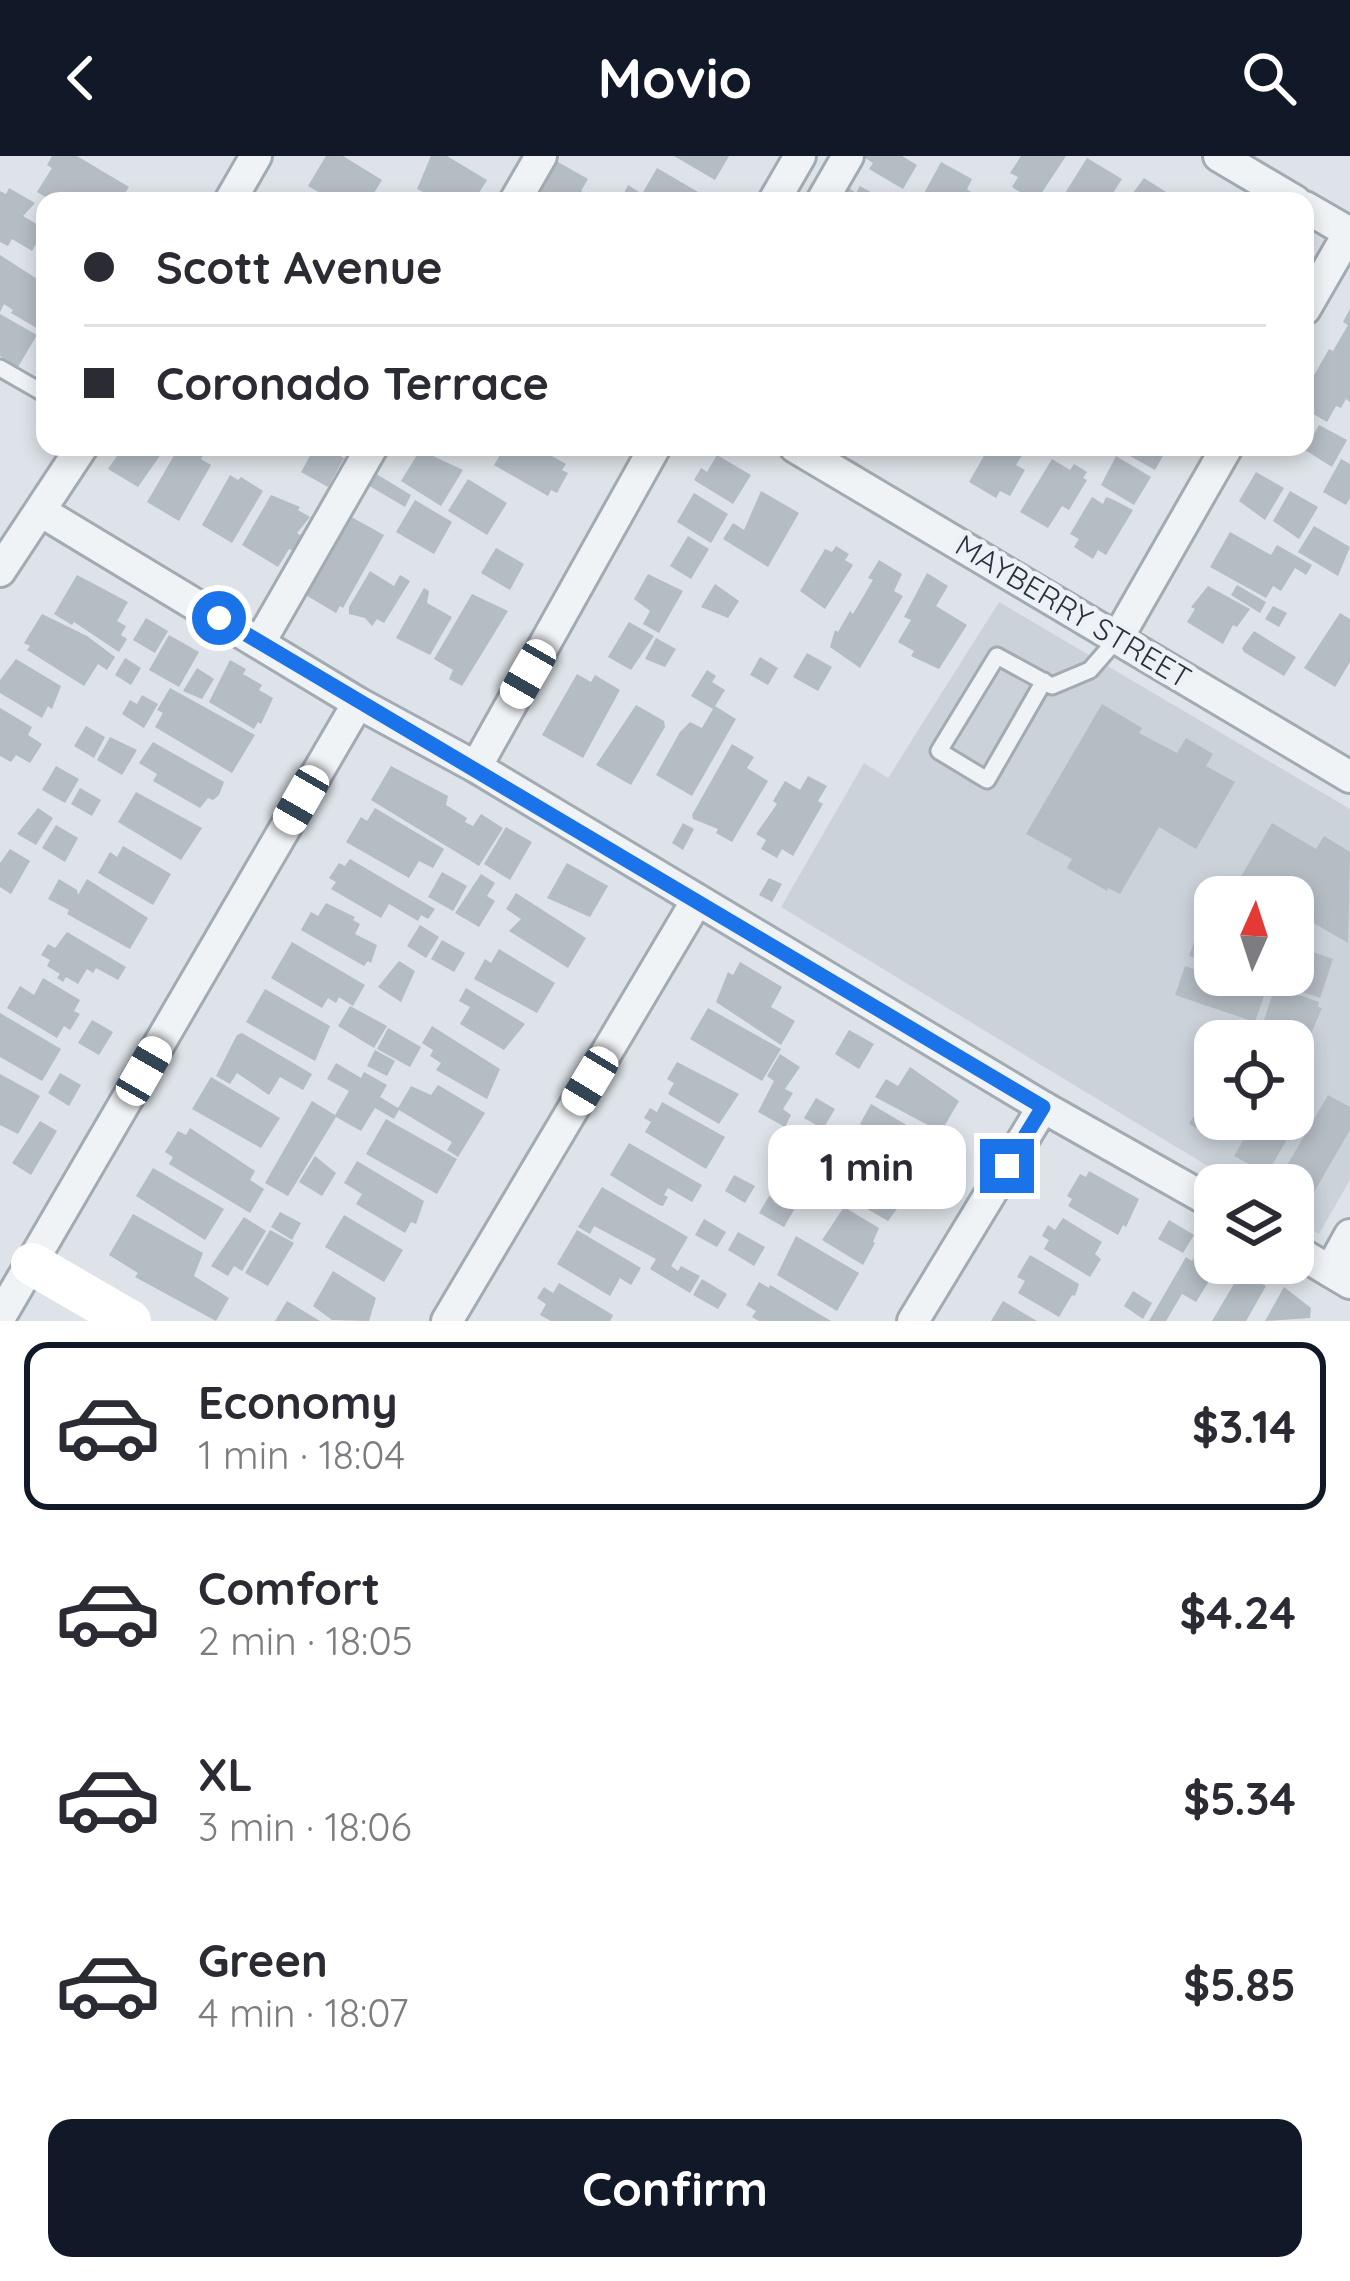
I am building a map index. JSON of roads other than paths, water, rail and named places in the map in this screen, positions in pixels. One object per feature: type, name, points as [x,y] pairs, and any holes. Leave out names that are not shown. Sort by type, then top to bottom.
[{"type":"street","points":[[235,192],[256,156]]},
{"type":"street","points":[[519,192],[541,156]]},
{"type":"street","points":[[779,192],[800,156]]},
{"type":"street","points":[[827,192],[848,156]]},
{"type":"street","points":[[1219,156],[1280,192]]},
{"type":"street","points":[[1314,212],[1350,232],[1314,294]]},
{"type":"street","points":[[0,571],[76,456]]},
{"type":"street","points":[[260,642],[367,456]]},
{"type":"street","points":[[476,767],[651,456]]},
{"type":"street","name":"MAYBERRY STREET","points":[[810,456],[1350,777]]},
{"type":"street","points":[[1118,639],[1222,456]]},
{"type":"street","points":[[42,512],[358,703],[476,767],[696,902],[1194,1192]]},
{"type":"street","points":[[0,1317],[358,703]]},
{"type":"street","points":[[448,1321],[696,902]]},
{"type":"street","points":[[913,1321],[1043,1107]]},
{"type":"street","points":[[1314,1262],[1340,1277],[1350,1235]]},
{"type":"street","points":[[32,1264],[130,1321]]},
{"type":"lane","points":[[0,368],[36,389]]},
{"type":"lane","points":[[1044,681],[987,780],[939,751],[997,656],[1044,681],[1052,686],[1090,670],[1118,639]]}]
